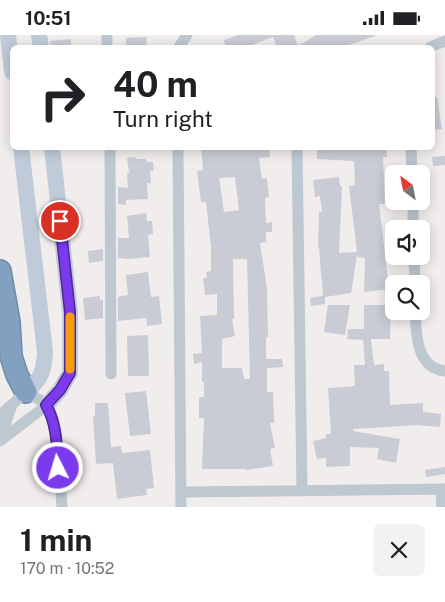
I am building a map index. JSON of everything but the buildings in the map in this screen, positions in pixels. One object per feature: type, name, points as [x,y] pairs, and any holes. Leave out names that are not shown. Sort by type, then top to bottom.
[{"type":"highway","points":[[0,271],[9,322],[11,356],[17,375],[19,398]]},
{"type":"main road","points":[[8,35],[10,54]]},
{"type":"main road","points":[[19,398],[36,383],[44,370],[45,352],[21,150]]},
{"type":"main road","points":[[46,405],[60,390],[70,373],[70,312],[52,150]]},
{"type":"street","points":[[110,150],[111,374]]},
{"type":"street","points":[[178,150],[181,507]]},
{"type":"street","points":[[297,150],[302,491]]},
{"type":"street","points":[[411,150],[412,165]]},
{"type":"street","points":[[415,320],[420,350],[428,363],[435,369],[445,371]]},
{"type":"street","points":[[19,398],[46,405],[52,414],[62,507]]},
{"type":"street","points":[[0,415],[19,398]]},
{"type":"street","points":[[0,440],[19,398]]},
{"type":"street","points":[[0,440],[46,405]]},
{"type":"street","points":[[181,492],[443,489],[442,507]]},
{"type":"slow traffic","points":[[70,317],[70,369]]},
{"type":"route","points":[[58,468],[55,429],[52,414],[46,405],[60,390],[70,373],[70,312],[60,221]]}]
